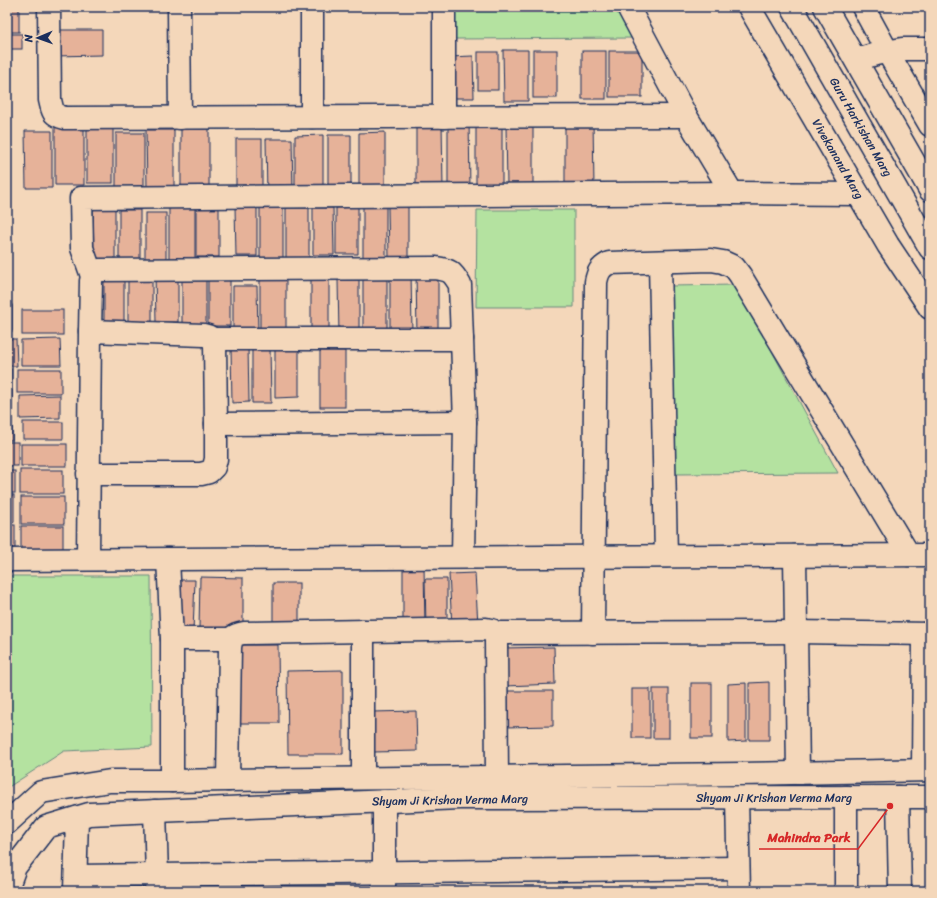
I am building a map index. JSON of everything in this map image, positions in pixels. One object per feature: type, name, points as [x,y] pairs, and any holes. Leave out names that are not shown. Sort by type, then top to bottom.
[{"type":"street","points":[[49,7],[50,100],[52,110],[57,116],[65,118],[686,116]]},
{"type":"street","points":[[178,7],[180,118]]},
{"type":"street","points":[[312,7],[312,117]]},
{"type":"street","points":[[444,7],[444,117]]},
{"type":"street","points":[[628,7],[686,116],[732,193]]},
{"type":"street","name":"Guru Harkishan Marg","points":[[792,7],[930,248]]},
{"type":"street","points":[[863,7],[930,125]]},
{"type":"street","name":"Vivekanand Marg","points":[[751,8],[888,245],[930,308]]},
{"type":"street","points":[[827,8],[930,190]]},
{"type":"street","points":[[856,60],[887,51],[902,49],[930,49]]},
{"type":"street","points":[[88,559],[90,331],[92,276],[82,248],[81,198],[732,193],[858,194]]},
{"type":"street","points":[[593,633],[596,282],[597,274],[602,266],[609,263],[711,260],[723,262],[734,267],[920,555]]},
{"type":"street","points":[[660,262],[666,556]]},
{"type":"street","points":[[92,276],[99,270],[435,268],[446,270],[454,274],[460,285],[465,422],[463,557]]},
{"type":"street","points":[[90,331],[204,334],[213,339],[462,339]]},
{"type":"street","points":[[88,474],[201,474],[209,472],[214,468],[216,459],[216,424],[215,344],[213,339]]},
{"type":"street","points":[[216,424],[465,422]]},
{"type":"street","points":[[7,560],[920,555]]},
{"type":"street","points":[[795,556],[798,773]]},
{"type":"street","points":[[168,559],[172,639],[172,781]]},
{"type":"street","points":[[228,780],[230,647],[231,639],[235,634],[244,632],[486,629],[492,630],[495,633],[796,632],[927,634],[926,770]]},
{"type":"street","points":[[362,778],[364,631]]},
{"type":"street","points":[[495,633],[497,777]]},
{"type":"street","points":[[172,639],[231,639]]},
{"type":"street","name":"Shyam Ji Krishan Verma Marg","points":[[7,823],[42,792],[110,781],[798,773],[926,770]]},
{"type":"street","points":[[846,797],[846,891]]},
{"type":"street","points":[[898,797],[900,891]]},
{"type":"street","name":"Shyam Ji Krishan Verma Marg","points":[[7,889],[15,867],[46,827],[89,814],[460,798],[930,797]]},
{"type":"street","points":[[737,798],[739,891]]},
{"type":"street","points":[[384,801],[384,882]]},
{"type":"street","points":[[155,811],[156,883]]},
{"type":"street","points":[[77,818],[75,884],[384,882],[738,868]]},
{"type":"green space","points":[[455,7],[620,7],[637,38],[455,39]]},
{"type":"green space","points":[[477,210],[574,210],[574,307],[476,307]]},
{"type":"green space","points":[[736,285],[838,473],[672,474],[670,286]]},
{"type":"green space","points":[[7,576],[151,576],[152,747],[64,751],[7,788]]},
{"type":"building","points":[[7,7],[19,7],[19,32],[7,32]]},
{"type":"building","points":[[54,30],[102,30],[102,55],[54,56]]},
{"type":"building","points":[[7,34],[22,34],[22,49],[7,49]]},
{"type":"building","points":[[503,50],[528,50],[528,101],[504,101]]},
{"type":"building","points":[[533,50],[557,50],[557,98],[533,98]]},
{"type":"building","points":[[582,51],[606,51],[606,99],[582,99]]},
{"type":"building","points":[[609,51],[642,51],[642,97],[609,97]]},
{"type":"building","points":[[478,52],[498,52],[498,90],[478,90]]},
{"type":"building","points":[[473,56],[474,98],[449,98],[449,57]]},
{"type":"building","points":[[448,120],[469,120],[470,191],[448,190]]},
{"type":"building","points":[[565,120],[593,120],[594,189],[565,189]]},
{"type":"building","points":[[416,122],[442,122],[443,190],[416,190]]},
{"type":"building","points":[[476,122],[502,122],[502,188],[476,188]]},
{"type":"building","points":[[84,125],[84,185],[55,185],[55,126]]},
{"type":"building","points":[[506,126],[533,126],[533,186],[507,186]]},
{"type":"building","points":[[87,127],[113,127],[113,183],[87,183]]},
{"type":"building","points":[[181,128],[209,128],[209,186],[181,186]]},
{"type":"building","points":[[146,130],[174,130],[174,188],[147,188]]},
{"type":"building","points":[[25,131],[52,131],[52,188],[26,188]]},
{"type":"building","points":[[385,132],[385,194],[359,194],[359,133]]},
{"type":"building","points":[[116,133],[144,133],[144,187],[116,187]]},
{"type":"building","points":[[323,135],[323,194],[295,194],[295,136]]},
{"type":"building","points":[[328,135],[351,135],[351,192],[328,193]]},
{"type":"building","points":[[236,139],[262,139],[262,196],[236,196]]},
{"type":"building","points":[[266,139],[292,139],[293,194],[267,195]]},
{"type":"building","points":[[93,203],[115,204],[115,260],[94,260]]},
{"type":"building","points":[[196,204],[219,204],[219,257],[196,257]]},
{"type":"building","points":[[235,206],[257,206],[257,256],[236,256]]},
{"type":"building","points":[[260,207],[283,207],[283,259],[260,259]]},
{"type":"building","points":[[358,207],[358,254],[336,254],[336,208]]},
{"type":"building","points":[[363,207],[386,207],[386,257],[363,257]]},
{"type":"building","points":[[388,207],[408,207],[408,257],[389,257]]},
{"type":"building","points":[[169,208],[195,208],[195,258],[169,259]]},
{"type":"building","points":[[286,208],[309,208],[309,259],[286,259]]},
{"type":"building","points":[[313,208],[333,208],[334,255],[313,255]]},
{"type":"building","points":[[119,210],[140,210],[140,261],[119,261]]},
{"type":"building","points":[[145,213],[166,213],[166,259],[145,259]]},
{"type":"building","points":[[311,271],[329,271],[329,333],[311,333]]},
{"type":"building","points":[[390,271],[411,271],[412,335],[390,335]]},
{"type":"building","points":[[416,271],[438,271],[438,337],[417,337]]},
{"type":"building","points":[[182,272],[206,272],[206,327],[182,327]]},
{"type":"building","points":[[208,272],[230,272],[230,326],[208,326]]},
{"type":"building","points":[[260,272],[286,272],[286,335],[260,335]]},
{"type":"building","points":[[155,273],[178,273],[178,322],[156,322]]},
{"type":"building","points":[[363,274],[387,274],[387,334],[363,334]]},
{"type":"building","points":[[152,276],[152,322],[128,322],[128,277]]},
{"type":"building","points":[[104,278],[124,278],[124,323],[104,323]]},
{"type":"building","points":[[338,280],[359,280],[359,335],[339,335]]},
{"type":"building","points":[[233,286],[257,286],[258,334],[233,334]]},
{"type":"building","points":[[7,305],[12,305],[12,331],[7,331]]},
{"type":"building","points":[[22,310],[63,310],[63,335],[22,335]]},
{"type":"building","points":[[7,339],[16,339],[17,366],[7,366]]},
{"type":"building","points":[[60,339],[61,365],[21,365],[21,340]]},
{"type":"building","points":[[231,347],[248,347],[249,402],[232,403]]},
{"type":"building","points":[[252,348],[270,348],[271,403],[252,403]]},
{"type":"building","points":[[275,349],[299,349],[299,397],[275,398]]},
{"type":"building","points":[[320,351],[345,351],[345,407],[320,407]]},
{"type":"building","points":[[7,369],[11,369],[11,388],[7,388]]},
{"type":"building","points":[[17,369],[61,369],[61,393],[17,393]]},
{"type":"building","points":[[7,390],[12,390],[12,412],[7,412]]},
{"type":"building","points":[[60,395],[60,418],[20,419],[20,396]]},
{"type":"building","points":[[7,418],[12,418],[12,440],[7,440]]},
{"type":"building","points":[[23,422],[63,422],[63,439],[23,439]]},
{"type":"building","points":[[7,442],[18,442],[18,466],[7,466]]},
{"type":"building","points":[[21,444],[67,444],[67,466],[21,466]]},
{"type":"building","points":[[20,470],[63,470],[63,494],[20,494]]},
{"type":"building","points":[[7,471],[15,471],[15,493],[7,493]]},
{"type":"building","points":[[7,495],[14,495],[14,522],[7,522]]},
{"type":"building","points":[[21,497],[64,497],[64,524],[21,524]]},
{"type":"building","points":[[7,525],[15,525],[15,548],[7,548]]},
{"type":"building","points":[[21,526],[63,526],[63,551],[21,551]]},
{"type":"building","points":[[403,566],[424,566],[425,627],[403,627]]},
{"type":"building","points":[[475,573],[478,625],[452,626],[449,574]]},
{"type":"building","points":[[200,577],[243,578],[243,631],[199,630]]},
{"type":"building","points":[[425,579],[447,579],[447,627],[426,628]]},
{"type":"building","points":[[173,580],[195,580],[193,631],[172,630]]},
{"type":"building","points":[[273,583],[299,583],[299,624],[273,624]]},
{"type":"building","points":[[236,645],[278,645],[279,723],[237,723]]},
{"type":"building","points":[[554,647],[555,684],[505,686],[504,648]]},
{"type":"building","points":[[343,670],[343,754],[288,754],[287,671]]},
{"type":"building","points":[[769,682],[769,740],[749,740],[749,683]]},
{"type":"building","points":[[691,683],[712,683],[712,738],[691,738]]},
{"type":"building","points":[[746,683],[746,741],[728,742],[728,684]]},
{"type":"building","points":[[632,689],[650,689],[650,738],[632,738]]},
{"type":"building","points":[[653,689],[669,689],[669,738],[653,738]]},
{"type":"building","points":[[505,691],[553,691],[553,726],[505,727]]},
{"type":"building","points":[[416,711],[417,751],[373,752],[372,712]]},
{"type":"place","name":"Mahindra Park","points":[[890,806]]}]
